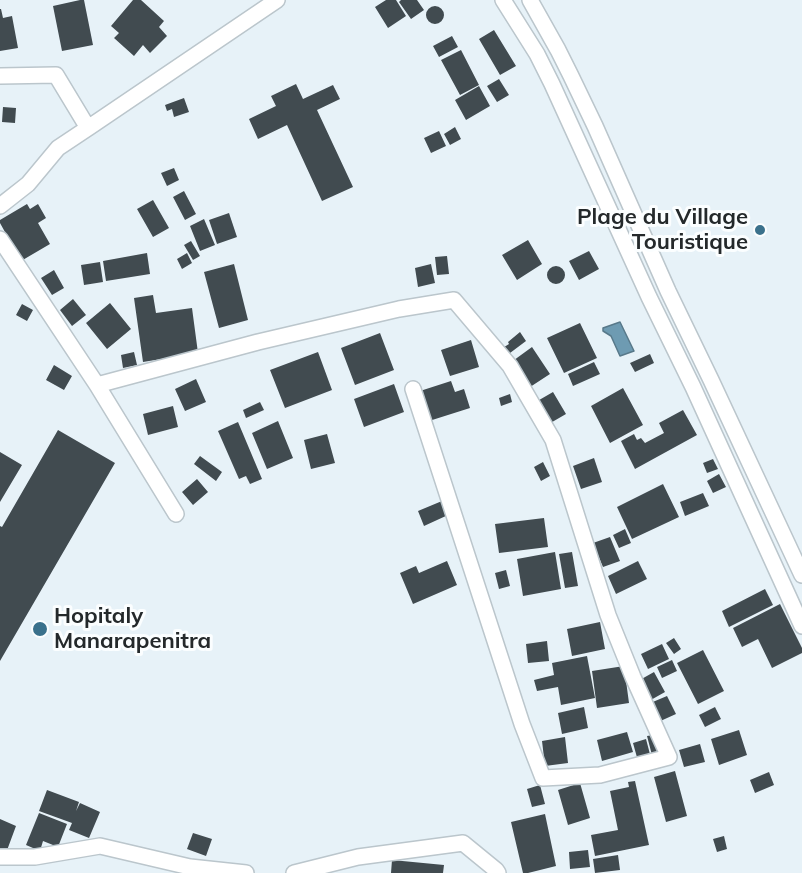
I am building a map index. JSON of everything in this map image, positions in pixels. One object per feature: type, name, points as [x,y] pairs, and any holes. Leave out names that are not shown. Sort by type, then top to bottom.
[{"type":"street","points":[[0,206],[28,184],[58,148],[277,0]]},
{"type":"street","points":[[503,0],[537,54],[552,84],[802,626]]},
{"type":"street","points":[[530,0],[576,86],[668,291],[802,575]]},
{"type":"street","points":[[0,76],[56,75],[88,128]]},
{"type":"street","points":[[0,239],[97,385],[176,514]]},
{"type":"street","points":[[97,385],[291,334],[399,309],[454,300],[510,366],[553,441],[608,615],[669,757],[600,775],[543,778],[522,724],[413,389]]},
{"type":"street","points":[[294,873],[358,857],[463,843],[498,873]]},
{"type":"street","points":[[0,857],[35,857],[100,846],[190,867],[246,873]]},
{"type":"water","points":[[620,322],[634,351],[620,356],[611,336],[603,331],[603,328]]},
{"type":"building","points":[[84,0],[93,45],[62,51],[53,6]]},
{"type":"building","points":[[133,0],[141,0],[164,21],[159,27],[167,36],[150,53],[143,45],[134,56],[114,38],[119,33],[111,26]]},
{"type":"building","points":[[386,0],[396,0],[406,16],[388,28],[375,7]]},
{"type":"building","points":[[417,0],[424,10],[411,19],[399,2]]},
{"type":"building","points":[[435,6],[441,9],[444,15],[441,21],[435,24],[429,21],[426,15],[429,9]]},
{"type":"building","points":[[0,9],[3,18],[12,16],[18,48],[0,51]]},
{"type":"building","points":[[494,30],[516,66],[500,75],[479,39]]},
{"type":"building","points":[[452,36],[458,47],[439,57],[433,46]]},
{"type":"building","points":[[461,50],[479,85],[460,95],[441,60]]},
{"type":"building","points":[[499,79],[509,95],[497,102],[487,86]]},
{"type":"building","points":[[296,84],[303,99],[333,85],[340,99],[317,110],[353,187],[322,201],[287,125],[258,139],[249,119],[276,106],[271,96]]},
{"type":"building","points":[[479,86],[490,106],[466,120],[455,100]]},
{"type":"building","points":[[184,98],[189,112],[174,117],[172,109],[167,111],[165,105]]},
{"type":"building","points":[[3,107],[16,108],[15,123],[2,122]]},
{"type":"building","points":[[455,127],[461,139],[450,145],[444,134]]},
{"type":"building","points":[[439,131],[446,146],[431,153],[424,138]]},
{"type":"building","points":[[174,168],[179,180],[167,186],[161,173]]},
{"type":"building","points":[[184,191],[196,214],[185,220],[173,197]]},
{"type":"building","points":[[153,200],[169,228],[153,237],[137,209]]},
{"type":"building","points":[[27,204],[30,209],[38,204],[46,218],[38,223],[50,244],[21,261],[0,220]]},
{"type":"building","points":[[229,213],[237,237],[217,244],[209,220]]},
{"type":"building","points":[[204,219],[215,245],[200,251],[190,226]]},
{"type":"building","points":[[528,240],[542,264],[517,280],[502,255]]},
{"type":"building","points":[[191,241],[200,256],[193,260],[184,245]]},
{"type":"building","points":[[589,251],[599,269],[579,280],[569,261]]},
{"type":"building","points":[[147,253],[150,274],[106,281],[103,261]]},
{"type":"building","points":[[187,253],[192,263],[182,269],[177,259]]},
{"type":"building","points":[[447,256],[449,274],[437,275],[435,257]]},
{"type":"building","points":[[100,262],[103,282],[84,285],[81,265]]},
{"type":"building","points":[[234,264],[248,320],[219,328],[204,272]]},
{"type":"building","points":[[431,264],[435,283],[418,287],[415,268]]},
{"type":"building","points":[[556,266],[562,269],[565,275],[562,281],[556,284],[550,281],[547,275],[550,269]]},
{"type":"building","points":[[54,270],[64,288],[52,295],[41,278]]},
{"type":"building","points":[[153,295],[156,313],[192,308],[198,353],[143,362],[134,298]]},
{"type":"building","points":[[73,299],[86,315],[72,326],[60,310]]},
{"type":"building","points":[[110,303],[131,329],[107,349],[86,323]]},
{"type":"building","points":[[22,304],[33,310],[27,321],[16,315]]},
{"type":"building","points":[[580,323],[597,358],[564,373],[547,338]]},
{"type":"building","points":[[520,332],[526,341],[506,356],[501,349]]},
{"type":"building","points":[[380,333],[394,370],[355,385],[341,348]]},
{"type":"building","points":[[471,340],[479,367],[450,376],[441,350]]},
{"type":"building","points":[[532,347],[550,374],[527,389],[510,363]]},
{"type":"building","points":[[134,352],[137,365],[123,368],[121,355]]},
{"type":"building","points":[[318,352],[332,390],[285,408],[270,370]]},
{"type":"building","points":[[650,354],[654,363],[635,372],[630,363]]},
{"type":"building","points":[[594,362],[600,374],[573,386],[568,374]]},
{"type":"building","points":[[54,365],[72,376],[64,390],[46,380]]},
{"type":"building","points":[[196,379],[206,402],[185,411],[175,389]]},
{"type":"building","points":[[451,381],[455,392],[464,389],[470,408],[429,421],[420,391]]},
{"type":"building","points":[[394,384],[404,412],[364,427],[354,399]]},
{"type":"building","points":[[623,388],[643,425],[610,443],[591,406]]},
{"type":"building","points":[[553,392],[566,414],[547,425],[534,403]]},
{"type":"building","points":[[510,394],[512,402],[501,406],[499,398]]},
{"type":"building","points":[[260,402],[264,410],[246,418],[243,410]]},
{"type":"building","points":[[173,406],[178,427],[148,435],[143,414]]},
{"type":"building","points":[[683,410],[697,435],[635,469],[621,441],[634,434],[637,440],[641,438],[645,443],[664,433],[659,423]]},
{"type":"building","points":[[278,421],[293,458],[267,469],[252,433]]},
{"type":"building","points":[[238,422],[262,479],[250,484],[246,476],[239,479],[218,431]]},
{"type":"building","points":[[58,430],[115,463],[0,661],[0,526],[2,527]]},
{"type":"building","points":[[327,434],[335,463],[311,469],[304,440]]},
{"type":"building","points":[[0,452],[22,465],[0,502]]},
{"type":"building","points":[[200,456],[222,472],[216,481],[194,464]]},
{"type":"building","points":[[594,458],[602,482],[581,489],[573,466]]},
{"type":"building","points":[[713,459],[718,469],[707,473],[703,463]]},
{"type":"building","points":[[543,462],[550,476],[541,481],[534,467]]},
{"type":"building","points":[[719,474],[726,487],[713,493],[707,481]]},
{"type":"building","points":[[197,479],[208,492],[193,505],[182,492]]},
{"type":"building","points":[[663,484],[679,517],[632,539],[617,507]]},
{"type":"building","points":[[703,493],[709,506],[685,516],[680,502]]},
{"type":"building","points":[[442,501],[448,515],[424,526],[418,511]]},
{"type":"building","points":[[544,518],[548,547],[499,553],[495,524]]},
{"type":"building","points":[[625,529],[631,543],[619,548],[613,535]]},
{"type":"building","points":[[610,537],[620,561],[603,567],[593,543]]},
{"type":"building","points":[[555,552],[561,589],[523,596],[517,559]]},
{"type":"building","points":[[572,552],[578,586],[565,588],[559,554]]},
{"type":"building","points":[[447,561],[457,585],[413,604],[400,573],[416,566],[419,573]]},
{"type":"building","points":[[638,561],[647,579],[616,594],[608,576]]},
{"type":"building","points":[[506,570],[510,586],[499,589],[495,573]]},
{"type":"building","points":[[765,589],[773,605],[729,627],[722,611]]},
{"type":"building","points":[[780,604],[802,648],[802,653],[772,668],[758,639],[742,647],[733,628]]},
{"type":"building","points":[[600,622],[605,649],[572,656],[567,629]]},
{"type":"building","points":[[674,638],[681,649],[674,654],[666,643]]},
{"type":"building","points":[[547,641],[549,661],[528,663],[526,644]]},
{"type":"building","points":[[662,644],[669,659],[648,669],[641,654]]},
{"type":"building","points":[[703,650],[724,691],[698,704],[677,663]]},
{"type":"building","points":[[587,656],[595,698],[561,705],[558,687],[537,691],[534,680],[554,675],[552,663]]},
{"type":"building","points":[[672,660],[677,671],[662,678],[657,667]]},
{"type":"building","points":[[624,666],[629,703],[597,708],[592,671]]},
{"type":"building","points":[[654,672],[665,692],[649,701],[638,681]]},
{"type":"building","points":[[667,696],[676,714],[656,723],[648,704]]},
{"type":"building","points":[[584,707],[588,728],[562,734],[558,713]]},
{"type":"building","points":[[715,707],[721,719],[705,727],[699,715]]},
{"type":"building","points":[[739,730],[747,755],[719,765],[711,739]]},
{"type":"building","points":[[627,732],[633,752],[602,761],[597,740]]},
{"type":"building","points":[[653,735],[660,757],[653,759],[647,736]]},
{"type":"building","points":[[565,737],[568,763],[545,766],[542,741]]},
{"type":"building","points":[[646,739],[651,758],[638,761],[633,743]]},
{"type":"building","points":[[700,744],[705,762],[684,767],[679,750]]},
{"type":"building","points":[[675,771],[687,816],[666,822],[654,777]]},
{"type":"building","points":[[769,772],[774,785],[755,793],[750,780]]},
{"type":"building","points":[[635,781],[649,845],[595,856],[591,835],[618,830],[610,791],[629,787],[628,782]]},
{"type":"building","points":[[580,783],[590,818],[568,825],[558,790]]},
{"type":"building","points":[[540,785],[545,804],[532,807],[527,789]]},
{"type":"building","points":[[47,790],[79,802],[76,811],[80,803],[100,812],[89,838],[69,830],[72,823],[39,811]]},
{"type":"building","points":[[39,813],[67,824],[58,847],[43,841],[40,851],[26,845]]},
{"type":"building","points":[[545,814],[556,866],[523,873],[511,822]]},
{"type":"building","points":[[0,819],[16,826],[6,853],[0,850]]},
{"type":"building","points":[[193,833],[212,839],[206,856],[187,849]]},
{"type":"building","points":[[724,836],[727,849],[717,852],[713,839]]},
{"type":"building","points":[[588,850],[590,867],[570,869],[569,852]]},
{"type":"building","points":[[618,855],[620,870],[595,873],[593,859]]},
{"type":"building","points":[[392,860],[444,865],[443,873],[391,873]]},
{"type":"place","name":"Plage du Village Touristique","points":[[760,230]]},
{"type":"place","name":"Hopitaly Manarapenitra","points":[[40,629]]}]
